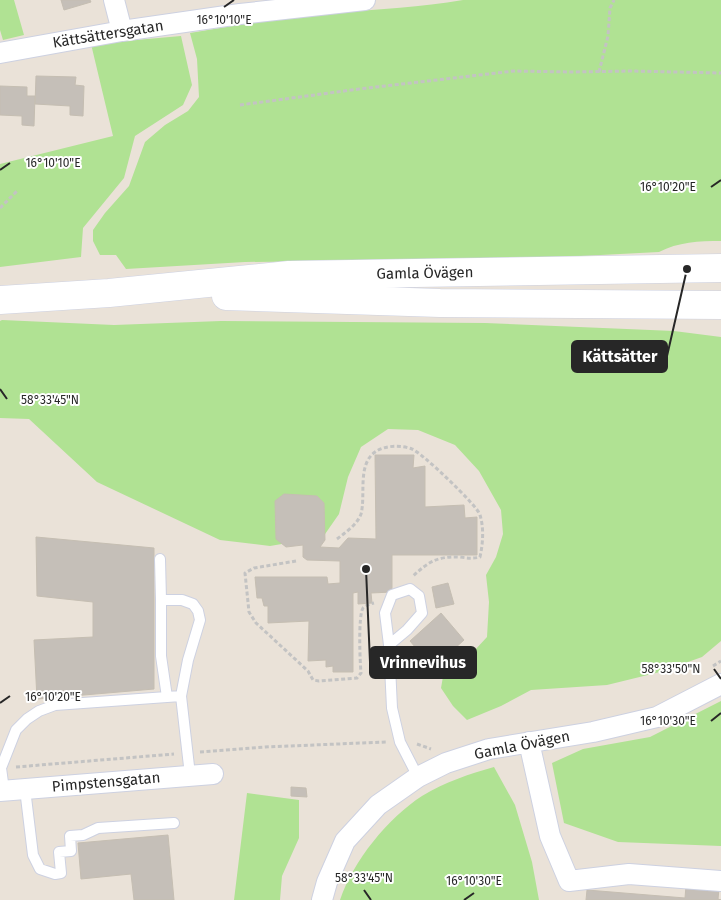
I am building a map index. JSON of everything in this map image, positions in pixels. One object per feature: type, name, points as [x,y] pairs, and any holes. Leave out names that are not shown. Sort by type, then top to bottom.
[{"type":"main road","name":"Gamla Övägen","points":[[0,300],[290,276],[721,268]]},
{"type":"main road","name":"Gamla Övägen","points":[[129,290],[430,303],[721,305]]},
{"type":"street","points":[[114,0],[122,31]]},
{"type":"street","name":"Kättsättersgatan","points":[[0,53],[122,31],[240,14],[365,0]]},
{"type":"street","name":"Gamla Övägen","points":[[322,900],[327,882],[345,841],[378,805],[418,777],[446,763],[489,749],[593,732],[657,717],[721,684]]},
{"type":"street","points":[[529,742],[550,836],[570,881],[629,874],[721,881]]},
{"type":"street","name":"Pimpstensgatan","points":[[2,791],[212,774]]},
{"type":"lane","points":[[160,559],[162,656],[167,697]]},
{"type":"lane","points":[[389,645],[407,630],[422,613],[419,596],[410,589],[392,595],[385,613],[392,700],[396,725],[400,742],[418,777]]},
{"type":"lane","points":[[161,600],[182,600],[192,604],[198,611],[200,620],[188,660],[181,696],[190,775]]},
{"type":"lane","points":[[2,791],[1,768],[16,730],[39,711],[55,705],[181,696]]},
{"type":"lane","points":[[25,789],[33,855],[40,869],[55,874],[61,873],[59,852],[71,851],[70,836],[83,835],[98,828],[174,823]]},
{"type":"path","points":[[599,72],[608,36],[610,8],[614,0]]},
{"type":"path","points":[[240,105],[359,88],[514,71],[721,74]]},
{"type":"path","points":[[0,208],[17,191]]},
{"type":"path","points":[[296,561],[254,568],[245,573],[249,612],[256,623],[308,671],[313,680],[357,678],[361,673],[362,610],[366,606],[392,595],[430,561],[445,558],[473,559],[480,557],[483,530],[480,513],[422,454],[412,449],[395,446],[383,448],[375,452],[368,459],[360,514],[351,528],[337,539]]},
{"type":"green space","points":[[0,0],[14,0],[24,35],[3,40],[0,30]]},
{"type":"green space","points":[[463,0],[721,0],[721,241],[689,243],[659,252],[542,258],[245,262],[126,269],[116,255],[100,255],[93,241],[93,230],[129,186],[145,142],[165,125],[188,111],[199,97],[197,59],[190,33],[300,17]]},
{"type":"green space","points":[[181,36],[192,85],[183,105],[135,136],[124,178],[83,228],[81,257],[0,267],[0,164],[113,136],[91,44]]},
{"type":"green space","points":[[0,321],[114,325],[221,321],[485,323],[674,331],[721,337],[721,641],[702,657],[660,672],[607,685],[531,690],[501,706],[467,720],[453,706],[441,688],[444,671],[462,664],[487,637],[489,602],[486,575],[496,557],[503,534],[501,510],[479,471],[455,445],[418,430],[388,429],[361,447],[348,477],[339,514],[323,537],[270,546],[220,540],[97,482],[29,419],[0,418]]},
{"type":"green space","points":[[721,701],[721,846],[618,842],[564,823],[552,763],[583,749],[650,737]]},
{"type":"green space","points":[[494,767],[515,805],[532,862],[539,900],[340,900],[354,870],[373,842],[409,805],[448,783]]},
{"type":"green space","points":[[247,793],[299,800],[299,838],[282,876],[280,900],[234,900]]},
{"type":"building","points":[[61,0],[90,0],[91,2],[64,10]]},
{"type":"building","points":[[36,76],[76,77],[75,85],[84,86],[83,116],[70,115],[70,106],[35,104]]},
{"type":"building","points":[[0,86],[27,87],[27,96],[35,96],[34,126],[22,125],[22,116],[0,115]]},
{"type":"building","points":[[375,455],[414,455],[413,468],[425,466],[425,507],[464,505],[465,518],[477,517],[477,555],[392,555],[392,592],[371,593],[372,603],[358,604],[358,592],[353,593],[353,672],[333,672],[333,666],[326,667],[326,660],[308,661],[309,621],[268,623],[268,606],[264,606],[262,598],[257,598],[255,577],[327,577],[328,584],[340,583],[340,561],[307,560],[303,557],[303,545],[286,547],[276,539],[275,501],[284,494],[317,496],[324,503],[325,540],[320,547],[339,548],[348,538],[376,539]]},
{"type":"building","points":[[36,537],[154,548],[154,689],[37,699],[34,640],[93,637],[93,602],[37,596]]},
{"type":"building","points":[[448,583],[454,604],[436,608],[432,587]]},
{"type":"building","points":[[441,613],[464,640],[433,668],[410,641]]},
{"type":"building","points":[[291,787],[306,788],[307,797],[291,796]]},
{"type":"building","points":[[168,835],[174,900],[134,900],[131,874],[81,879],[78,843]]},
{"type":"building","points":[[686,886],[719,889],[718,899],[721,900],[586,900],[587,890],[685,898]]},
{"type":"place","name":"Kättsätter","points":[[687,269]]},
{"type":"place","name":"Vrinnevihus","points":[[366,569]]}]
